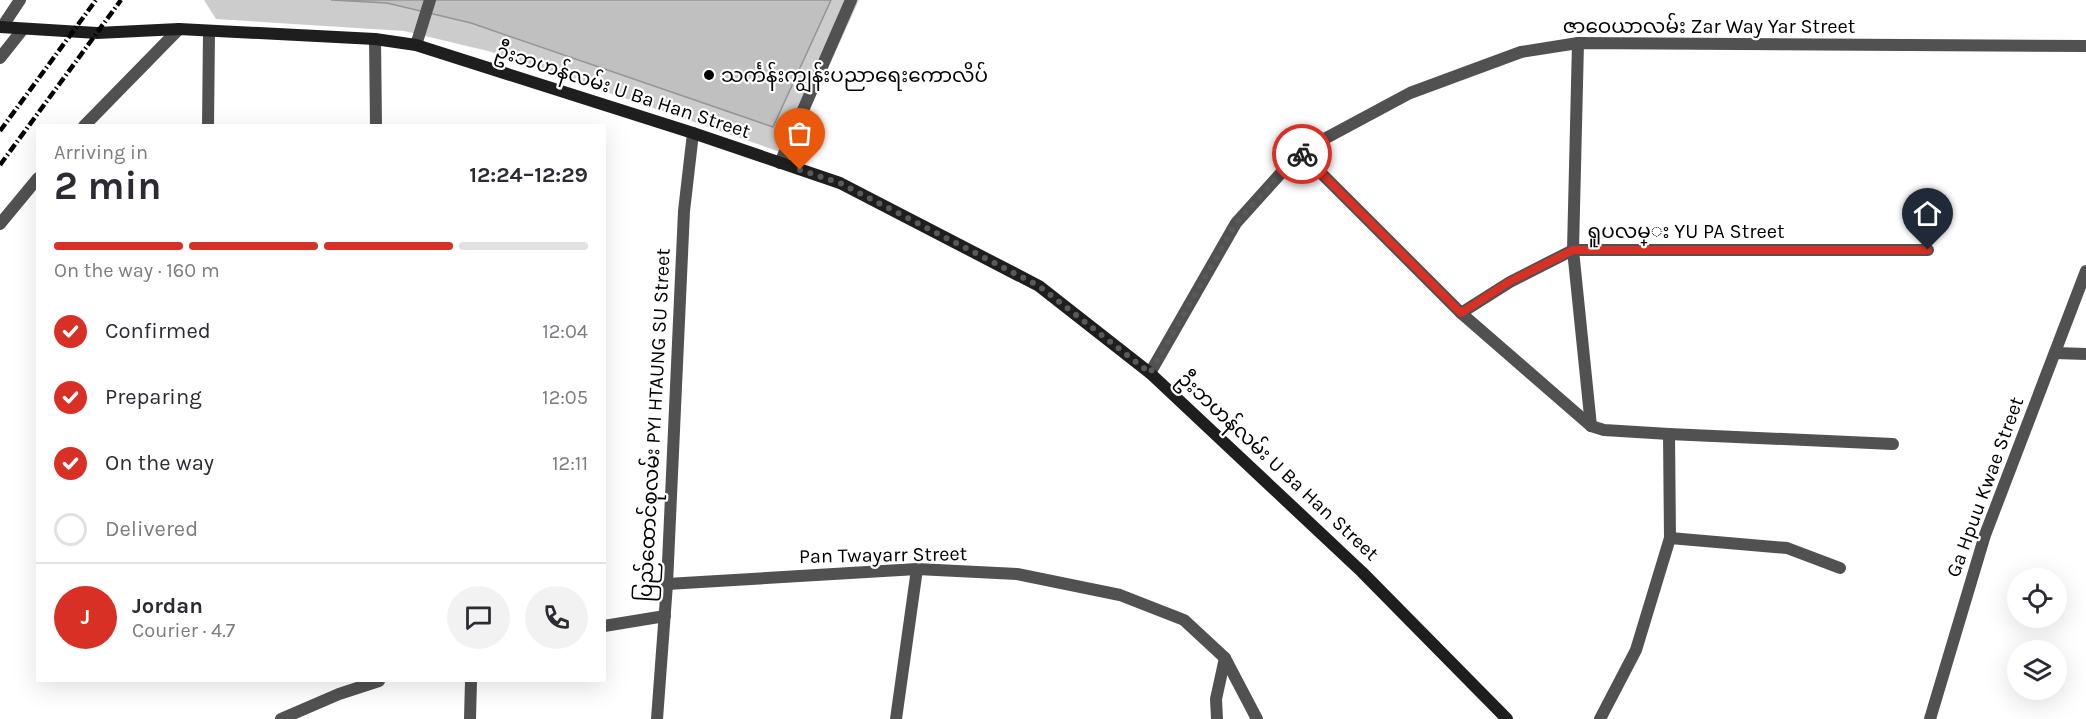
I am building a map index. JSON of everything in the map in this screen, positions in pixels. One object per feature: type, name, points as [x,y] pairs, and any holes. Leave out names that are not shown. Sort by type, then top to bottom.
[{"type":"street","points":[[1,27],[20,0]]},
{"type":"street","points":[[416,45],[430,0]]},
{"type":"street","points":[[780,163],[851,0]]},
{"type":"street","name":"ဦးဘဟန်လမ်း U Ba Han Street","points":[[1,27],[97,33],[178,29],[375,39],[416,45],[693,133],[840,183],[1039,286],[1150,373],[1362,572],[1507,719]]},
{"type":"street","points":[[0,58],[23,28]]},
{"type":"street","points":[[86,124],[178,29]]},
{"type":"street","points":[[208,124],[209,32]]},
{"type":"street","points":[[375,39],[376,124]]},
{"type":"street","points":[[1578,43],[1573,250],[1590,426]]},
{"type":"street","name":"ဇာဝေယာလမ်း Zar Way Yar Street","points":[[1150,373],[1236,223],[1300,152],[1410,93],[1521,52],[1578,43],[2086,46]]},
{"type":"street","name":"ပြည်ထောင်စုလမ်း PYI HTAUNG SU Street","points":[[657,719],[667,584],[684,211],[693,133]]},
{"type":"street","points":[[1300,152],[1461,313],[1590,426],[1604,430],[1669,434],[1893,444]]},
{"type":"street","points":[[0,224],[36,180]]},
{"type":"street","name":"ရူပလမ္း YU PA Street","points":[[1461,313],[1509,282],[1573,250],[1928,250]]},
{"type":"street","name":"Ga Hpuu Kwae Street","points":[[1930,719],[1985,535],[2086,271]]},
{"type":"street","points":[[2055,353],[2086,354]]},
{"type":"street","points":[[1600,719],[1636,650],[1670,538],[1669,434]]},
{"type":"street","points":[[1670,538],[1787,548],[1840,568]]},
{"type":"street","points":[[896,719],[917,569]]},
{"type":"street","name":"Pan Twayarr Street","points":[[667,584],[917,569],[1017,574],[1120,595],[1184,620],[1225,658],[1257,719]]},
{"type":"street","points":[[606,626],[665,616]]},
{"type":"street","points":[[1216,719],[1216,699],[1225,658]]},
{"type":"street","points":[[281,719],[340,687],[372,682]]},
{"type":"street","points":[[470,719],[471,682]]},
{"type":"building","name":"သင်္ကန်းကျွန်းပညာရေးကောလိပ်","points":[[331,0],[831,0],[773,127],[471,23],[387,3]]},
{"type":"railway","points":[[0,131],[96,0]]},
{"type":"railway","points":[[0,165],[121,0]]},
{"type":"way so far","points":[[800,170],[840,183],[1039,286],[1150,373],[1236,223],[1300,152],[1302,154]]},
{"type":"place","name":"သင်္ကန်းကျွန်းပညာရေးကောလိပ်","points":[[709,75]]},
{"type":"route","points":[[1302,154],[1461,313],[1509,282],[1573,250],[1928,250]]}]
